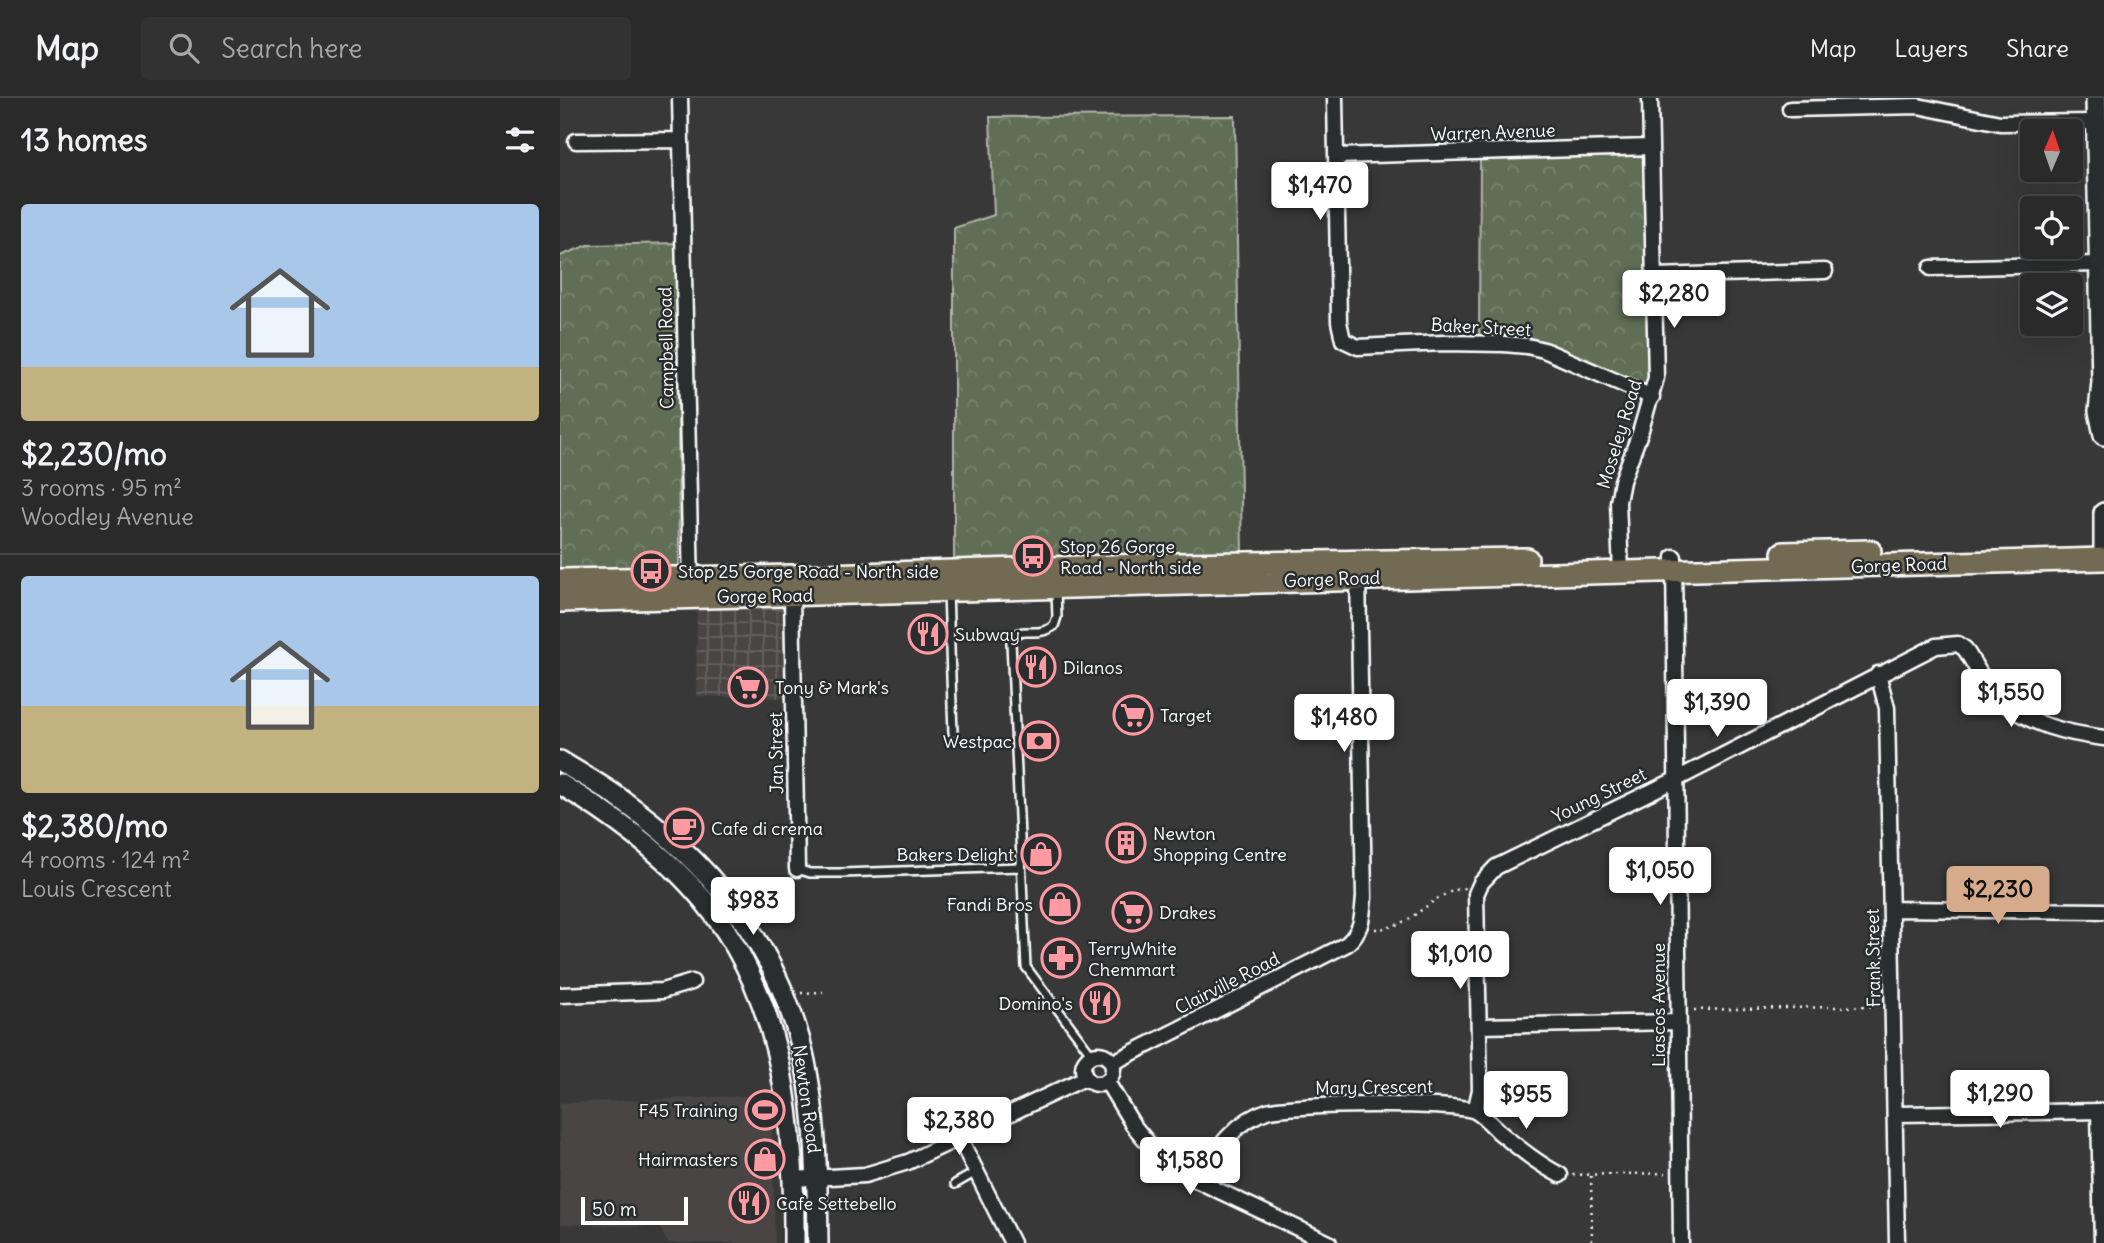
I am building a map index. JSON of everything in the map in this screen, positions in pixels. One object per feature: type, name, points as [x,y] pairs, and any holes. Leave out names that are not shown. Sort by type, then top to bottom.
[{"type":"main road","points":[[2096,98],[2102,382],[2099,400],[2104,435]]},
{"type":"main road","points":[[2104,513],[2104,547]]},
{"type":"main road","name":"Gorge Road","points":[[792,586],[925,572],[1071,568],[1358,570],[1621,565],[2104,547]]},
{"type":"main road","name":"Gorge Road","points":[[1673,563],[2104,559]]},
{"type":"main road","points":[[1056,588],[1071,568]]},
{"type":"main road","name":"Gorge Road","points":[[560,601],[691,588],[792,586],[948,591],[1056,588],[1358,570]]},
{"type":"main road","points":[[925,572],[948,591]]},
{"type":"main road","name":"Gorge Road","points":[[560,580],[691,588]]},
{"type":"main road","name":"Newton Road","points":[[560,761],[618,797],[688,852],[729,900],[770,960],[800,1042],[817,1179],[818,1243]]},
{"type":"main road","name":"Newton Road","points":[[560,784],[608,815],[668,863],[705,903],[738,950],[771,1026],[781,1063],[789,1115],[794,1243]]},
{"type":"street","name":"Campbell Road","points":[[680,98],[691,588]]},
{"type":"street","points":[[1335,98],[1336,156]]},
{"type":"street","name":"Moseley Road","points":[[1621,565],[1618,502],[1622,481],[1652,397],[1656,378],[1650,98]]},
{"type":"street","points":[[1790,109],[1918,106],[2000,123],[2097,122]]},
{"type":"street","points":[[576,141],[681,140]]},
{"type":"street","name":"Warren Avenue","points":[[1336,156],[1651,147]]},
{"type":"street","name":"Baker Street","points":[[1336,156],[1339,322],[1343,340],[1358,347],[1444,342],[1527,346],[1544,350],[1652,397]]},
{"type":"street","points":[[1931,268],[2099,264]]},
{"type":"street","points":[[1655,276],[1825,271]]},
{"type":"street","name":"Liascos Avenue","points":[[1673,563],[1681,1243]]},
{"type":"street","name":"Clairville Road","points":[[1112,1063],[1347,944],[1357,935],[1362,921],[1364,897],[1358,570]]},
{"type":"street","name":"Jan Street","points":[[792,586],[797,869]]},
{"type":"street","name":"Young Street","points":[[1479,1026],[1475,909],[1476,894],[1488,873],[1936,646],[1958,644],[1965,649],[1998,697],[2019,714],[2058,730],[2104,738]]},
{"type":"street","name":"Frank Street","points":[[1878,674],[1887,708],[1897,1243]]},
{"type":"street","points":[[1891,909],[2104,911]]},
{"type":"street","points":[[560,995],[662,991],[692,982]]},
{"type":"street","points":[[1475,1111],[1480,1090],[1479,1026],[1677,1016]]},
{"type":"street","points":[[1092,1055],[1103,1055],[1112,1063],[1112,1076],[1107,1082],[1097,1085],[1085,1078],[1082,1069],[1092,1055]]},
{"type":"street","points":[[793,1179],[865,1175],[908,1162],[1085,1078]]},
{"type":"street","points":[[1107,1082],[1133,1125],[1153,1149],[1196,1180],[1320,1241]]},
{"type":"street","name":"Mary Crescent","points":[[1196,1180],[1227,1137],[1248,1121],[1266,1111],[1299,1106],[1446,1105],[1475,1111],[1535,1161],[1560,1175]]},
{"type":"street","points":[[1895,1114],[2101,1111],[2102,1243]]},
{"type":"street","points":[[959,1137],[1012,1243]]},
{"type":"lane","points":[[1056,588],[1057,617],[1054,626],[1042,632],[1019,631],[1011,642],[1026,967],[1092,1055]]},
{"type":"lane","points":[[948,591],[953,733]]},
{"type":"lane","points":[[797,869],[810,873],[842,873],[1020,867]]},
{"type":"lane","points":[[955,1184],[977,1172]]},
{"type":"path","points":[[802,993],[823,992]]},
{"type":"path","points":[[1677,1016],[1893,1006]]},
{"type":"path","points":[[1560,1175],[1679,1173]]},
{"type":"path","points":[[1591,1175],[1591,1243]]},
{"type":"shaded area","points":[[697,601],[788,601],[788,698],[696,696]]},
{"type":"shaded area","points":[[771,1095],[775,1243],[668,1243],[659,1227],[560,1224],[560,1103]]},
{"type":"green space","points":[[1235,116],[1242,557],[954,562],[954,228],[994,215],[990,117]]},
{"type":"green space","points":[[1645,153],[1652,345],[1647,388],[1532,340],[1479,337],[1480,159]]},
{"type":"green space","points":[[677,243],[679,568],[560,573],[560,256],[588,245]]},
{"type":"place","name":"Stop 26 Gorge Road - North side","points":[[1033,556]]},
{"type":"place","name":"Stop 25 Gorge Road - North side","points":[[651,571]]},
{"type":"place","name":"Subway","points":[[928,634]]},
{"type":"place","name":"Dilanos","points":[[1036,667]]},
{"type":"place","name":"Tony & Mark's","points":[[748,687]]},
{"type":"place","name":"Target","points":[[1133,715]]},
{"type":"place","name":"Westpac","points":[[1039,741]]},
{"type":"place","name":"Cafe di crema","points":[[684,828]]},
{"type":"place","name":"Newton Shopping Centre","points":[[1126,843]]},
{"type":"place","name":"Bakers Delight","points":[[1041,854]]},
{"type":"place","name":"Fandi Bros","points":[[1060,904]]},
{"type":"place","name":"Drakes","points":[[1132,912]]},
{"type":"place","name":"TerryWhite Chemmart","points":[[1061,958]]},
{"type":"place","name":"Domino's","points":[[1100,1003]]},
{"type":"place","name":"F45 Training","points":[[765,1110]]},
{"type":"place","name":"Hairmasters","points":[[765,1159]]},
{"type":"place","name":"Cafe Settebello","points":[[749,1203]]}]
